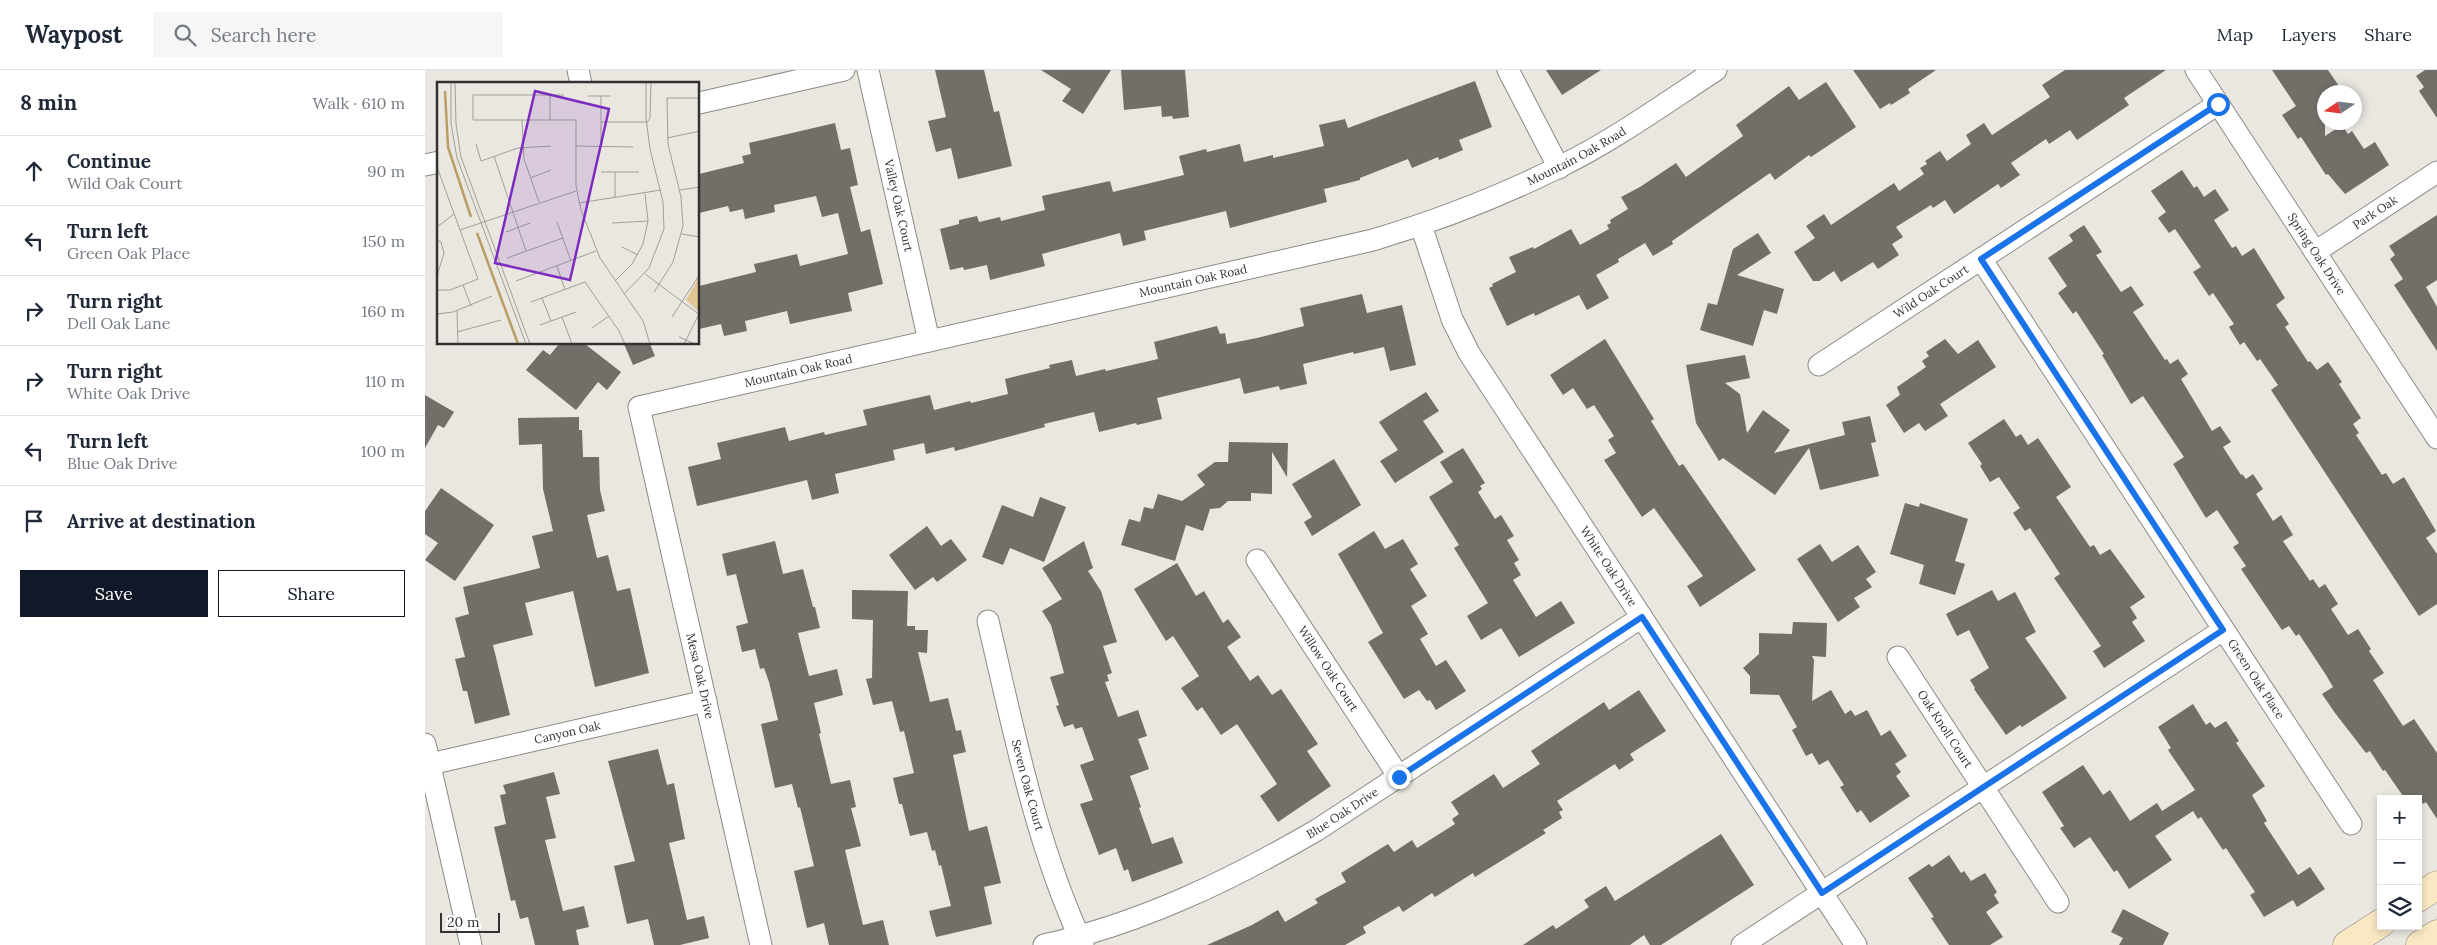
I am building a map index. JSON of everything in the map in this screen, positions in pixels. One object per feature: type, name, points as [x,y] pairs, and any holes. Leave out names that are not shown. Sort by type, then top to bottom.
[{"type":"main road","points":[[2422,895],[2437,886]]},
{"type":"main road","points":[[2347,945],[2377,926]]},
{"type":"main road","points":[[2420,945],[2437,934]]},
{"type":"street","points":[[700,103],[844,70]]},
{"type":"street","name":"Valley Oak Court","points":[[868,70],[929,341]]},
{"type":"street","points":[[1508,70],[1559,168]]},
{"type":"street","name":"Mountain Oak Road","points":[[639,407],[1373,240],[1421,225],[1486,201],[1559,168],[1624,130],[1716,70]]},
{"type":"street","name":"Spring Oak Drive","points":[[2196,70],[2437,438]]},
{"type":"street","name":"Wild Oak Court","points":[[1819,365],[2218,104]]},
{"type":"street","name":"Park Oak","points":[[2315,252],[2437,172]]},
{"type":"street","name":"White Oak Drive","points":[[1421,225],[1452,319],[1469,353],[1856,945]]},
{"type":"street","name":"Green Oak Place","points":[[1981,259],[2351,824]]},
{"type":"street","name":"Mesa Oak Drive","points":[[639,407],[761,945]]},
{"type":"street","name":"Willow Oak Court","points":[[1257,560],[1399,777]]},
{"type":"street","name":"Blue Oak Drive","points":[[1044,945],[1081,941],[1205,890],[1254,866],[1317,830],[1642,617]]},
{"type":"street","name":"Seven Oak Court","points":[[988,621],[1026,782],[1045,847],[1081,941]]},
{"type":"street","points":[[1742,945],[2223,630]]},
{"type":"street","name":"Oak Knoll Court","points":[[1898,657],[2058,902]]},
{"type":"street","name":"Canyon Oak","points":[[430,764],[706,701]]},
{"type":"street","points":[[425,744],[471,945]]},
{"type":"building","points":[[935,70],[984,70],[994,112],[999,111],[1012,166],[958,179],[951,148],[936,152],[928,121],[946,117]]},
{"type":"building","points":[[1041,70],[1111,70],[1083,114],[1062,101],[1071,89]]},
{"type":"building","points":[[1121,70],[1185,70],[1189,117],[1173,119],[1172,116],[1162,117],[1161,106],[1124,110]]},
{"type":"building","points":[[1546,70],[1601,70],[1562,95]]},
{"type":"building","points":[[1853,70],[1936,70],[1908,89],[1910,93],[1891,105],[1890,103],[1880,109]]},
{"type":"building","points":[[2065,70],[2166,70],[2124,98],[2129,105],[2077,140],[2070,130],[2049,144],[2046,139],[2011,163],[2020,175],[2001,188],[1998,184],[1954,214],[1945,200],[1933,208],[1931,205],[1896,227],[1903,237],[1892,244],[1899,255],[1878,269],[1873,262],[1841,282],[1834,271],[1819,281],[1813,281],[1794,252],[1815,238],[1806,226],[1824,214],[1831,225],[1894,183],[1899,191],[1924,174],[1920,168],[1927,164],[1925,161],[1940,151],[1947,161],[1971,144],[1966,135],[1984,123],[1992,135],[2050,97],[2042,85]]},
{"type":"building","points":[[2272,70],[2328,70],[2338,85],[2317,85],[2317,130],[2325,130],[2325,136],[2334,130],[2345,130],[2348,134],[2352,131],[2364,149],[2375,142],[2389,165],[2345,194],[2328,174],[2326,175],[2301,137],[2298,139],[2282,115],[2296,106]]},
{"type":"building","points":[[2425,70],[2437,70],[2437,118],[2419,91],[2424,87],[2416,76]]},
{"type":"building","points":[[1475,81],[1492,127],[1459,140],[1463,150],[1439,160],[1438,157],[1412,168],[1408,159],[1360,178],[1360,180],[1324,189],[1327,202],[1230,228],[1226,211],[1144,231],[1146,240],[1123,246],[1120,233],[1042,254],[1045,266],[990,280],[987,265],[964,270],[963,267],[950,270],[940,229],[959,224],[959,220],[977,216],[979,222],[1000,217],[1001,221],[1045,210],[1042,196],[1110,181],[1113,192],[1184,175],[1179,156],[1206,149],[1207,152],[1240,144],[1244,162],[1273,155],[1273,158],[1324,146],[1319,125],[1345,119],[1348,128]]},
{"type":"building","points":[[1826,82],[1856,127],[1811,157],[1809,155],[1775,180],[1770,173],[1672,241],[1673,244],[1653,256],[1645,243],[1618,259],[1619,262],[1596,275],[1609,298],[1587,310],[1579,295],[1535,316],[1534,313],[1507,326],[1489,288],[1493,286],[1492,284],[1516,272],[1509,257],[1533,247],[1534,249],[1571,229],[1580,245],[1609,229],[1607,225],[1611,223],[1610,220],[1628,209],[1621,197],[1676,163],[1686,177],[1743,136],[1736,125],[1789,86],[1799,100]]},
{"type":"building","points":[[835,123],[841,150],[850,148],[858,185],[850,187],[861,232],[870,229],[883,284],[848,293],[852,311],[790,324],[787,311],[745,321],[747,331],[724,336],[721,324],[700,329],[700,286],[756,272],[754,264],[797,254],[800,266],[848,254],[838,213],[822,217],[816,196],[774,205],[775,212],[745,219],[743,209],[730,212],[728,206],[700,213],[700,174],[744,163],[742,156],[751,154],[749,143]]},
{"type":"building","points":[[2182,170],[2194,188],[2197,186],[2204,197],[2215,189],[2229,210],[2214,220],[2232,248],[2236,246],[2242,256],[2254,248],[2285,298],[2276,305],[2289,324],[2285,327],[2308,362],[2310,361],[2317,370],[2328,362],[2342,382],[2339,384],[2361,418],[2353,424],[2359,433],[2356,435],[2382,475],[2386,473],[2393,484],[2404,477],[2436,531],[2426,538],[2437,554],[2437,604],[2419,616],[2271,390],[2278,385],[2260,359],[2257,361],[2244,342],[2240,345],[2229,327],[2234,324],[2213,293],[2209,296],[2193,272],[2201,267],[2175,229],[2169,233],[2158,218],[2166,212],[2151,191]]},
{"type":"building","points":[[2437,215],[2437,280],[2426,287],[2437,307],[2437,351],[2394,285],[2403,279],[2390,259],[2395,255],[2389,246]]},
{"type":"building","points":[[2084,225],[2102,252],[2096,255],[2121,292],[2131,286],[2144,305],[2133,312],[2165,360],[2167,359],[2170,364],[2178,359],[2188,374],[2181,379],[2212,431],[2220,426],[2231,442],[2223,447],[2241,475],[2246,479],[2253,474],[2263,489],[2256,494],[2273,521],[2281,515],[2293,535],[2283,541],[2310,581],[2313,579],[2319,588],[2325,584],[2338,604],[2331,609],[2348,635],[2358,629],[2371,649],[2369,651],[2384,673],[2373,680],[2403,726],[2414,719],[2437,753],[2437,819],[2426,802],[2423,804],[2422,795],[2402,795],[2370,751],[2366,753],[2335,713],[2322,694],[2333,687],[2326,675],[2299,634],[2296,636],[2289,626],[2282,630],[2241,569],[2246,566],[2233,547],[2239,543],[2217,510],[2206,518],[2173,464],[2184,457],[2143,396],[2131,404],[2102,355],[2104,354],[2076,311],[2073,314],[2058,293],[2067,286],[2048,258],[2073,241],[2069,235]]},
{"type":"building","points":[[1758,233],[1771,253],[1737,275],[1784,289],[1777,314],[1764,310],[1753,346],[1700,330],[1708,303],[1717,305],[1733,249]]},
{"type":"building","points":[[1362,294],[1367,313],[1402,305],[1416,365],[1390,371],[1384,347],[1354,354],[1353,352],[1303,364],[1307,384],[1280,390],[1279,386],[1244,394],[1240,378],[1157,398],[1162,419],[1137,425],[1136,423],[1099,432],[1094,412],[1044,424],[1045,427],[955,451],[954,447],[926,454],[924,443],[893,450],[895,460],[835,474],[839,493],[812,500],[807,480],[697,506],[688,467],[721,459],[717,443],[785,427],[789,441],[824,432],[825,435],[867,425],[863,410],[930,395],[934,410],[970,401],[971,403],[1008,394],[1005,379],[1050,368],[1049,365],[1072,360],[1076,376],[1158,359],[1154,342],[1217,326],[1220,334],[1225,333],[1227,344],[1257,338],[1304,326],[1300,308]]},
{"type":"building","points":[[1605,339],[1654,419],[1651,421],[1679,466],[1683,464],[1756,570],[1700,607],[1687,586],[1703,576],[1654,508],[1642,517],[1604,460],[1616,453],[1608,440],[1614,436],[1594,405],[1587,409],[1573,388],[1563,395],[1550,375]]},
{"type":"building","points":[[1945,339],[1958,354],[1978,340],[1996,367],[1940,404],[1948,416],[1925,431],[1919,423],[1904,433],[1886,405],[1900,395],[1897,387],[1926,367],[1922,361],[1929,356],[1926,352]]},
{"type":"building","points":[[558,345],[586,345],[621,372],[607,390],[598,382],[576,410],[526,370],[543,350],[550,355]]},
{"type":"building","points":[[624,345],[650,345],[655,356],[633,365]]},
{"type":"building","points":[[1745,355],[1750,378],[1725,383],[1740,394],[1747,433],[1763,410],[1790,430],[1774,453],[1845,435],[1842,422],[1870,416],[1876,442],[1871,443],[1879,476],[1820,490],[1809,448],[1775,495],[1723,458],[1719,461],[1696,423],[1686,365]]},
{"type":"building","points":[[1426,392],[1439,411],[1423,421],[1444,452],[1395,483],[1380,461],[1398,450],[1379,422]]},
{"type":"building","points":[[425,395],[454,412],[444,428],[438,425],[425,448]]},
{"type":"building","points":[[579,417],[579,430],[582,430],[583,457],[599,457],[600,490],[605,511],[587,515],[597,558],[608,555],[617,591],[630,588],[649,673],[595,687],[573,591],[525,603],[533,635],[493,645],[510,715],[475,724],[467,691],[463,691],[455,659],[465,657],[455,618],[469,614],[463,587],[540,568],[532,536],[553,531],[543,489],[542,444],[519,445],[518,418]]},
{"type":"building","points":[[2004,419],[2016,437],[2021,434],[2028,445],[2038,438],[2071,487],[2056,497],[2090,547],[2094,545],[2100,555],[2110,549],[2145,597],[2130,607],[2137,618],[2132,622],[2145,641],[2104,668],[2093,651],[2101,646],[2054,578],[2060,574],[2030,528],[2025,531],[2013,513],[2020,508],[1999,477],[1990,482],[1980,466],[1982,464],[1968,443]]},
{"type":"building","points":[[1229,442],[1288,443],[1287,477],[1272,452],[1272,494],[1251,493],[1251,501],[1228,501],[1220,508],[1210,509],[1203,531],[1186,525],[1175,561],[1121,545],[1129,519],[1140,522],[1144,507],[1153,509],[1158,494],[1182,501],[1205,485],[1197,475],[1215,462],[1228,462]]},
{"type":"building","points":[[1463,448],[1485,483],[1480,486],[1482,489],[1478,492],[1495,519],[1501,515],[1514,536],[1507,540],[1519,560],[1514,563],[1521,575],[1513,580],[1536,617],[1561,601],[1575,623],[1519,657],[1501,628],[1481,640],[1467,616],[1488,603],[1454,548],[1459,545],[1429,497],[1453,482],[1440,462]]},
{"type":"building","points":[[1334,459],[1361,505],[1312,536],[1304,522],[1312,517],[1292,484]]},
{"type":"building","points":[[441,488],[494,525],[455,581],[425,560],[438,543],[425,534],[425,511]]},
{"type":"building","points":[[1040,497],[1066,507],[1044,562],[1010,548],[1003,565],[982,557],[1002,505],[1033,517]]},
{"type":"building","points":[[1905,503],[1919,507],[1920,503],[1968,519],[1955,561],[1965,564],[1955,595],[1919,584],[1924,565],[1890,554]]},
{"type":"building","points":[[927,526],[941,546],[951,539],[967,560],[937,582],[933,577],[915,590],[889,555]]},
{"type":"building","points":[[1374,531],[1385,549],[1403,539],[1418,564],[1410,569],[1427,596],[1411,606],[1428,634],[1420,639],[1436,666],[1446,660],[1466,691],[1436,710],[1430,700],[1427,701],[1419,690],[1404,699],[1368,642],[1383,633],[1338,554]]},
{"type":"building","points":[[775,541],[783,574],[803,569],[813,607],[815,607],[820,628],[798,633],[809,676],[837,669],[843,695],[814,703],[821,733],[819,734],[831,784],[850,780],[856,807],[851,808],[861,846],[845,850],[863,925],[883,920],[889,945],[829,945],[824,923],[807,928],[794,871],[814,866],[800,807],[798,808],[792,784],[775,788],[761,724],[778,720],[769,682],[764,668],[760,669],[755,649],[742,652],[736,626],[748,623],[736,574],[727,576],[722,554]]},
{"type":"building","points":[[1084,541],[1093,568],[1088,571],[1101,591],[1117,642],[1103,646],[1112,673],[1107,675],[1109,681],[1105,682],[1118,717],[1138,710],[1147,736],[1138,739],[1149,769],[1130,776],[1141,807],[1139,808],[1152,844],[1173,837],[1183,863],[1132,882],[1128,869],[1124,871],[1116,848],[1099,855],[1080,804],[1093,800],[1080,765],[1094,760],[1082,727],[1075,729],[1073,724],[1064,727],[1056,706],[1059,705],[1050,677],[1064,673],[1051,625],[1042,611],[1062,599],[1042,568]]},
{"type":"building","points":[[1820,544],[1832,562],[1858,545],[1876,572],[1866,579],[1872,587],[1854,598],[1860,607],[1838,622],[1797,559]]},
{"type":"building","points":[[1177,563],[1196,596],[1204,591],[1223,623],[1228,619],[1241,637],[1227,647],[1250,681],[1258,675],[1272,695],[1281,689],[1318,744],[1307,751],[1331,786],[1278,822],[1260,796],[1277,784],[1237,724],[1221,735],[1202,707],[1197,711],[1181,688],[1199,676],[1173,636],[1166,641],[1134,589]]},
{"type":"building","points":[[852,590],[908,591],[907,626],[915,626],[915,630],[928,630],[927,653],[918,652],[930,702],[948,698],[956,731],[961,730],[966,752],[953,755],[969,831],[987,826],[1001,883],[984,887],[992,924],[936,937],[929,911],[951,906],[941,865],[939,866],[935,850],[932,851],[927,832],[910,836],[902,804],[899,804],[893,778],[914,773],[904,731],[900,732],[892,701],[873,705],[866,679],[872,678],[873,620],[852,619]]},
{"type":"building","points":[[1992,590],[1998,601],[2015,592],[2036,632],[2025,638],[2067,698],[2006,735],[1974,689],[1970,680],[1989,668],[1969,630],[1957,636],[1946,614]]},
{"type":"building","points":[[1793,622],[1827,623],[1826,657],[1812,656],[1814,660],[1812,701],[1831,690],[1845,714],[1851,710],[1855,716],[1867,710],[1881,736],[1890,730],[1907,756],[1895,764],[1901,772],[1896,776],[1910,796],[1870,823],[1861,810],[1857,813],[1840,787],[1844,785],[1828,760],[1819,765],[1812,753],[1806,756],[1792,730],[1797,727],[1779,695],[1750,694],[1750,676],[1743,668],[1759,654],[1759,633],[1792,634]]},
{"type":"building","points":[[1639,690],[1666,731],[1630,754],[1634,760],[1619,770],[1615,764],[1557,801],[1563,810],[1559,812],[1562,818],[1543,830],[1546,833],[1475,877],[1473,873],[1435,897],[1432,893],[1403,912],[1399,906],[1363,927],[1366,933],[1345,945],[1207,945],[1252,925],[1278,910],[1285,922],[1318,903],[1315,899],[1346,882],[1341,873],[1388,844],[1394,852],[1412,840],[1417,848],[1455,824],[1452,819],[1459,814],[1451,802],[1494,774],[1503,788],[1540,764],[1531,751],[1604,702],[1609,710]]},
{"type":"building","points":[[2193,704],[2206,725],[2210,722],[2215,728],[2226,721],[2239,741],[2236,743],[2265,786],[2252,795],[2267,821],[2264,823],[2298,875],[2310,867],[2325,889],[2297,907],[2293,900],[2264,917],[2250,895],[2255,892],[2226,848],[2223,850],[2201,817],[2198,819],[2193,811],[2155,836],[2172,860],[2129,889],[2117,870],[2114,872],[2090,837],[2074,848],[2060,828],[2064,826],[2042,792],[2083,765],[2103,795],[2110,790],[2130,821],[2157,803],[2162,811],[2195,790],[2168,750],[2171,748],[2158,727]]},
{"type":"building","points":[[658,749],[667,785],[674,783],[685,839],[669,843],[687,920],[704,916],[709,938],[680,945],[654,945],[648,919],[627,924],[614,866],[635,861],[608,761]]},
{"type":"building","points":[[554,772],[560,794],[546,797],[556,838],[545,840],[563,911],[584,906],[589,927],[576,930],[579,945],[535,945],[528,917],[520,919],[515,900],[511,901],[494,827],[506,824],[500,795],[506,794],[503,785]]},
{"type":"building","points":[[1721,834],[1754,885],[1661,945],[1650,945],[1644,935],[1630,945],[1523,945],[1553,925],[1556,929],[1589,907],[1584,900],[1606,886],[1615,901]]},
{"type":"building","points":[[1949,855],[1961,873],[1964,871],[1971,881],[1985,873],[1997,892],[1994,895],[1999,903],[1986,912],[2003,937],[1990,945],[1949,945],[1931,918],[1934,917],[1908,878],[1929,864],[1932,867]]},
{"type":"building","points":[[2123,909],[2169,933],[2163,945],[2119,945],[2123,938],[2111,932]]},
{"type":"route","points":[[1399,777],[1642,617],[1822,893],[2223,630],[1981,259],[2218,104]]}]
